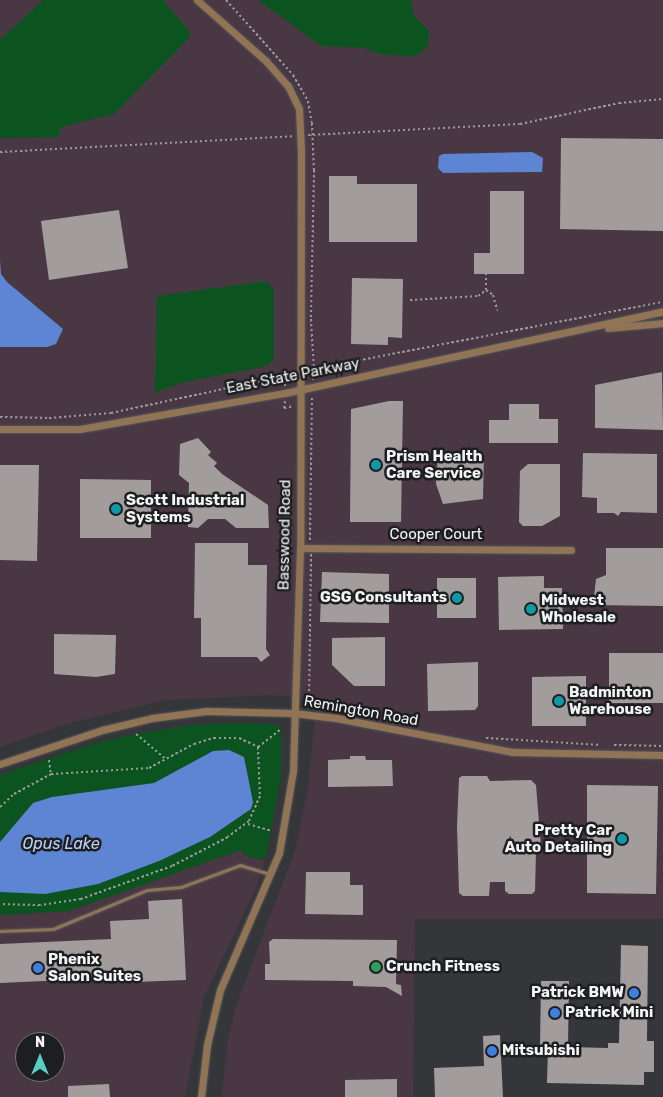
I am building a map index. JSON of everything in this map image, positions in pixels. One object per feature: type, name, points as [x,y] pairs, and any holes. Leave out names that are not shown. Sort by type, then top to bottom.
[{"type":"street","name":"Basswood Road","points":[[197,0],[279,75],[299,109],[301,136],[302,390],[300,548],[293,713],[293,771],[279,853],[220,990],[205,1054],[201,1097]]},
{"type":"street","name":"East State Parkway","points":[[0,429],[80,429],[302,390],[588,329],[663,311]]},
{"type":"street","name":"East State Parkway","points":[[588,329],[663,323]]},
{"type":"street","name":"Cooper Court","points":[[300,548],[571,550]]},
{"type":"street","name":"Remington Road","points":[[0,764],[102,730],[152,718],[207,711],[293,713],[336,718],[513,752],[663,755]]},
{"type":"lane","points":[[0,931],[53,929],[147,890],[181,886],[240,865],[271,874]]},
{"type":"path","points":[[0,152],[520,124],[619,103],[663,99]]},
{"type":"path","points":[[313,135],[314,369],[663,302]]},
{"type":"path","points":[[486,274],[486,290]]},
{"type":"path","points":[[410,300],[469,299],[486,290]]},
{"type":"path","points":[[486,290],[493,295],[497,310]]},
{"type":"path","points":[[0,417],[49,418],[111,413],[284,376]]},
{"type":"path","points":[[309,700],[314,704],[397,721]]},
{"type":"path","points":[[258,747],[281,729]]},
{"type":"path","points":[[136,734],[165,758]]},
{"type":"path","points":[[0,807],[14,794],[51,774],[149,768],[165,758],[214,738],[239,738],[258,747]]},
{"type":"path","points":[[483,738],[533,743],[663,746]]},
{"type":"path","points":[[0,904],[40,904],[81,900],[172,866],[246,823],[260,796],[258,747]]},
{"type":"path","points":[[49,760],[51,774]]},
{"type":"path","points":[[246,823],[272,831]]},
{"type":"shaded area","points":[[0,0],[663,0],[663,919],[415,919],[413,1097],[222,1097],[227,1043],[236,1006],[296,848],[308,788],[317,699],[271,695],[166,700],[69,723],[0,747]]},
{"type":"shaded area","points":[[241,849],[256,859],[265,860],[257,886],[204,997],[185,1097],[0,1097],[0,915],[69,911]]},
{"type":"green space","points":[[43,0],[163,0],[190,32],[189,38],[114,114],[61,127],[58,137],[0,138],[0,40]]},
{"type":"green space","points":[[258,0],[411,0],[414,16],[429,31],[428,46],[416,56],[406,56],[380,54],[363,48],[321,46]]},
{"type":"green space","points":[[266,281],[274,290],[274,358],[267,366],[180,383],[155,393],[157,296]]},
{"type":"green space","points":[[240,723],[279,725],[281,729],[281,776],[266,857],[256,859],[245,855],[241,850],[69,911],[0,915],[0,775],[97,743],[136,734],[192,725]]},
{"type":"water","points":[[532,152],[543,158],[542,172],[443,173],[438,168],[439,156],[443,154]]},
{"type":"water","points":[[0,260],[1,274],[7,282],[63,329],[56,344],[47,347],[0,347]]},
{"type":"water","name":"Opus Lake","points":[[229,750],[244,757],[253,802],[251,809],[210,837],[159,861],[98,884],[45,894],[0,892],[0,842],[33,803],[52,797],[154,783],[213,751]]},
{"type":"building","points":[[561,138],[663,139],[663,231],[560,229]]},
{"type":"building","points":[[329,176],[357,176],[357,184],[417,184],[417,242],[329,242]]},
{"type":"building","points":[[490,191],[524,191],[524,274],[474,274],[474,253],[490,253]]},
{"type":"building","points":[[119,210],[128,268],[49,280],[41,221]]},
{"type":"building","points":[[352,278],[403,279],[402,338],[388,337],[388,345],[351,344]]},
{"type":"building","points":[[662,372],[663,430],[595,428],[595,385]]},
{"type":"building","name":"Prism Health Care Service","points":[[389,401],[403,401],[401,522],[350,522],[351,409]]},
{"type":"building","points":[[509,404],[539,404],[539,419],[558,419],[558,443],[489,443],[489,420],[509,420]]},
{"type":"building","points":[[198,438],[211,452],[208,455],[217,463],[214,466],[222,474],[268,505],[269,528],[236,528],[225,519],[208,519],[198,528],[188,527],[189,483],[179,475],[180,444]]},
{"type":"building","points":[[438,453],[484,454],[483,499],[443,504],[436,484]]},
{"type":"building","points":[[583,453],[657,454],[657,513],[621,512],[618,516],[614,513],[597,513],[597,498],[582,497]]},
{"type":"building","points":[[528,464],[560,464],[560,516],[542,526],[523,526],[519,522],[520,471]]},
{"type":"building","points":[[0,465],[39,465],[37,561],[0,560]]},
{"type":"building","name":"Scott Industrial Systems","points":[[80,479],[151,480],[151,538],[80,538]]},
{"type":"building","points":[[195,543],[248,543],[248,565],[267,565],[266,649],[270,655],[261,662],[257,657],[201,657],[201,618],[194,618]]},
{"type":"building","points":[[606,548],[663,548],[663,606],[593,605],[596,579],[606,575]]},
{"type":"building","points":[[322,572],[389,574],[389,623],[320,622]]},
{"type":"building","name":"Midwest Wholesale","points":[[544,576],[544,588],[562,588],[563,629],[499,630],[498,577]]},
{"type":"building","name":"GSG Consultants","points":[[437,578],[476,578],[476,618],[437,618]]},
{"type":"building","points":[[54,634],[116,635],[115,674],[96,677],[54,674]]},
{"type":"building","points":[[385,637],[385,686],[354,686],[332,665],[332,638]]},
{"type":"building","points":[[609,653],[663,653],[663,703],[609,703]]},
{"type":"building","points":[[478,662],[478,706],[475,710],[428,711],[427,664]]},
{"type":"building","name":"Badminton Warehouse","points":[[586,676],[586,726],[532,726],[532,677]]},
{"type":"building","points":[[350,756],[365,756],[366,760],[392,760],[393,786],[328,787],[328,760],[350,759]]},
{"type":"building","points":[[462,776],[487,776],[490,781],[531,780],[536,785],[541,847],[536,852],[535,891],[532,894],[509,894],[505,891],[505,882],[490,882],[489,896],[463,896],[459,893],[457,826],[459,778]]},
{"type":"building","name":"Pretty Car Auto Detailing","points":[[587,785],[658,786],[656,894],[587,893]]},
{"type":"building","points":[[306,872],[350,872],[350,885],[363,885],[363,915],[305,914]]},
{"type":"building","points":[[182,899],[186,980],[111,983],[110,978],[0,983],[0,944],[111,939],[110,921],[149,919],[148,901]]},
{"type":"building","points":[[273,939],[397,940],[396,984],[401,985],[402,996],[386,987],[353,986],[353,981],[265,980],[265,964],[270,964],[269,942]]},
{"type":"building","name":"Patrick BMW","points":[[621,945],[648,946],[647,1041],[654,1041],[654,1072],[644,1072],[644,1085],[547,1083],[548,1045],[540,1045],[541,981],[569,981],[568,1047],[608,1048],[608,1043],[619,1043]]},
{"type":"building","name":"Mitsubishi","points":[[500,1035],[503,1097],[435,1097],[434,1068],[484,1066],[483,1036]]},
{"type":"building","points":[[397,1079],[397,1097],[345,1097],[345,1080]]},
{"type":"building","points":[[109,1084],[110,1097],[68,1097],[68,1086]]},
{"type":"place","name":"Prism Health Care Service","points":[[376,465]]},
{"type":"place","name":"Scott Industrial Systems","points":[[116,509]]},
{"type":"place","name":"GSG Consultants","points":[[457,598]]},
{"type":"place","name":"Midwest Wholesale","points":[[531,609]]},
{"type":"place","name":"Badminton Warehouse","points":[[559,701]]},
{"type":"place","name":"Pretty Car Auto Detailing","points":[[622,839]]},
{"type":"place","name":"Crunch Fitness","points":[[376,967]]},
{"type":"place","name":"Phenix Salon Suites","points":[[38,968]]},
{"type":"place","name":"Patrick BMW","points":[[634,993]]},
{"type":"place","name":"Patrick Mini","points":[[555,1013]]},
{"type":"place","name":"Mitsubishi","points":[[492,1051]]}]
